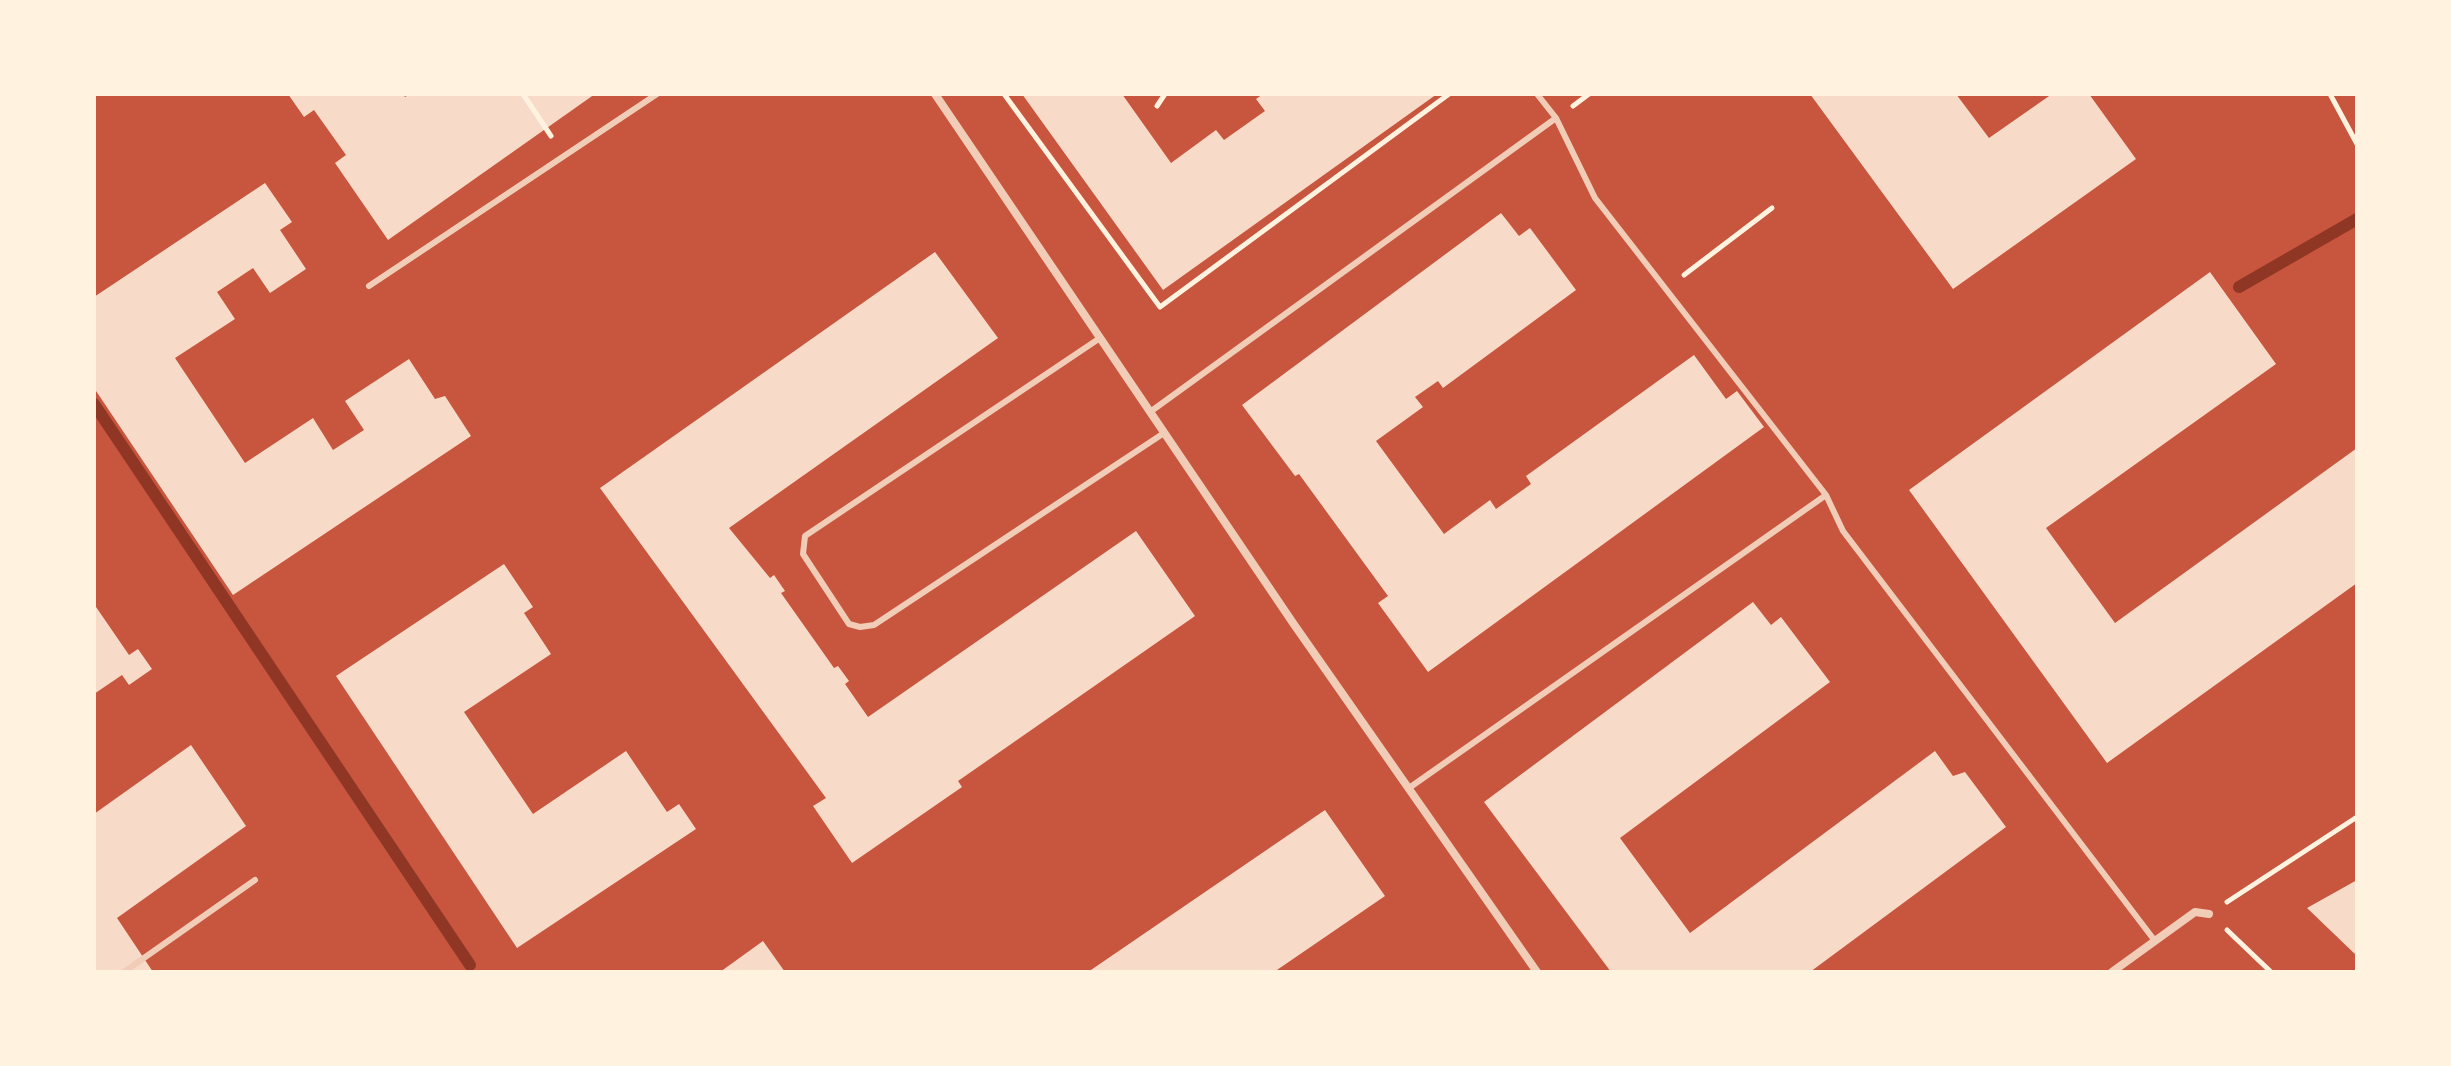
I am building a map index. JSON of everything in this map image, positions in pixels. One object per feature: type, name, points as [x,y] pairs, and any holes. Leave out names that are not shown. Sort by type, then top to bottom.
[{"type":"street","points":[[935,94],[1164,433],[1537,972]]},
{"type":"street","points":[[2112,972],[2195,912],[2209,914]]},
{"type":"lane","points":[[369,286],[657,94]]},
{"type":"lane","points":[[1537,94],[1556,118],[1595,198],[1826,495],[1843,531],[2155,941]]},
{"type":"lane","points":[[1150,412],[1556,118]]},
{"type":"lane","points":[[1100,338],[805,536],[803,554],[849,624],[860,627],[874,625],[1164,433]]},
{"type":"lane","points":[[1409,788],[1826,495]]},
{"type":"lane","points":[[124,972],[255,880]]},
{"type":"path","points":[[523,94],[565,156]]},
{"type":"path","points":[[1004,94],[1160,307],[1449,94]]},
{"type":"path","points":[[1157,106],[1165,94]]},
{"type":"path","points":[[2330,94],[2357,144]]},
{"type":"path","points":[[1674,283],[1772,208]]},
{"type":"path","points":[[2271,972],[2209,914],[2357,817]]},
{"type":"building","points":[[288,94],[403,94],[405,97],[410,94],[595,94],[388,240],[335,163],[346,155],[314,110],[304,117]]},
{"type":"building","points":[[1022,94],[1122,94],[1171,163],[1216,130],[1224,140],[1265,111],[1256,99],[1263,94],[1437,94],[1163,290]]},
{"type":"building","points":[[1810,94],[1956,94],[1989,138],[2052,94],[2089,94],[2136,159],[1953,289]]},
{"type":"building","points":[[265,183],[292,222],[280,230],[306,269],[270,293],[253,268],[217,292],[235,319],[175,358],[245,463],[313,418],[333,450],[364,430],[345,401],[409,359],[435,399],[445,396],[471,436],[233,595],[94,388],[94,297]]},
{"type":"building","points":[[1501,213],[1519,236],[1530,228],[1576,290],[1443,388],[1438,381],[1415,397],[1423,407],[1376,441],[1444,534],[1490,500],[1496,509],[1531,484],[1526,476],[1694,355],[1726,399],[1737,391],[1764,427],[1428,672],[1378,603],[1388,596],[1299,474],[1295,476],[1242,405]]},
{"type":"building","points":[[935,252],[998,338],[729,528],[770,578],[774,575],[785,591],[781,593],[834,668],[838,666],[849,681],[845,684],[868,717],[1136,531],[1195,616],[958,781],[962,787],[852,863],[813,806],[826,798],[600,488]]},
{"type":"building","points":[[2210,272],[2276,364],[2046,528],[2115,623],[2357,448],[2357,583],[2107,763],[1909,490]]},
{"type":"building","points":[[504,564],[533,607],[524,613],[551,654],[464,712],[533,814],[626,751],[667,812],[679,804],[696,829],[517,948],[336,676]]},
{"type":"building","points":[[1753,602],[1771,625],[1781,617],[1830,682],[1620,838],[1690,933],[1935,751],[1953,776],[1965,772],[2006,827],[1810,972],[1611,972],[1484,802]]},
{"type":"building","points":[[94,604],[129,655],[138,649],[152,669],[129,685],[122,675],[94,694]]},
{"type":"building","points":[[191,745],[246,826],[117,918],[153,972],[94,972],[94,814]]},
{"type":"building","points":[[1325,810],[1385,896],[1274,972],[1088,972]]},
{"type":"building","points":[[2357,880],[2357,956],[2307,908]]},
{"type":"building","points":[[763,941],[785,972],[720,972]]},
{"type":"waterway","points":[[2239,287],[2357,219]]},
{"type":"waterway","points":[[94,404],[470,965]]}]
